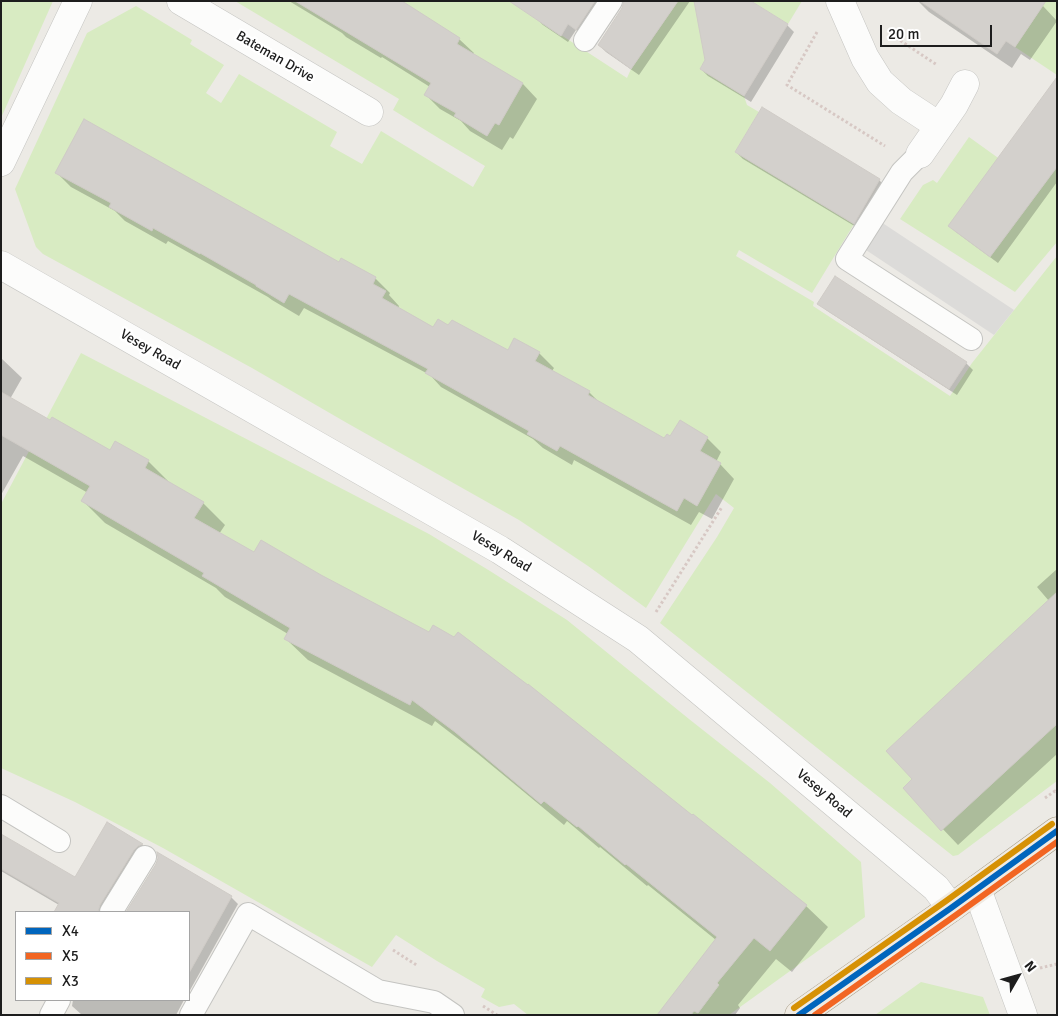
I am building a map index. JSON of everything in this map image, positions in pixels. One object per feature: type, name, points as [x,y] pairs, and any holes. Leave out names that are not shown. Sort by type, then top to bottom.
[{"type":"main road","points":[[799,1015],[1057,831]]},
{"type":"street","points":[[1,162],[78,1]]},
{"type":"street","name":"Bateman Drive","points":[[181,1],[370,112]]},
{"type":"street","points":[[840,1],[865,58],[880,82],[901,102],[939,126]]},
{"type":"street","points":[[916,158],[954,105],[965,84]]},
{"type":"street","name":"Vesey Road","points":[[1,265],[500,550],[638,639],[936,888],[951,908]]},
{"type":"street","points":[[977,889],[1022,1015]]},
{"type":"lane","points":[[585,40],[611,1]]},
{"type":"lane","points":[[916,158],[902,172],[847,259],[971,340]]},
{"type":"lane","points":[[1,806],[59,841]]},
{"type":"lane","points":[[113,911],[144,857]]},
{"type":"lane","points":[[191,1015],[248,914],[378,991],[434,1002],[453,1015]]},
{"type":"lane","points":[[51,1015],[59,1001]]},
{"type":"path","points":[[818,30],[787,85],[916,158]]},
{"type":"path","points":[[638,639],[722,507]]},
{"type":"green space","points":[[1,1],[53,1],[1,118]]},
{"type":"green space","points":[[235,1],[546,1],[535,18],[627,78],[631,69],[678,1],[741,1],[700,69],[744,96],[747,105],[759,112],[735,152],[854,224],[812,293],[739,250],[736,256],[814,302],[813,306],[950,396],[972,363],[1057,256],[1057,781],[958,855],[953,856],[660,623],[734,508],[716,494],[646,608],[519,520],[252,368],[43,254],[36,247],[15,189],[87,33],[136,6],[192,40],[190,44],[224,65],[206,93],[221,103],[239,74],[337,132],[330,146],[362,164],[381,131],[473,187],[485,166],[393,110],[399,99]]},
{"type":"green space","points":[[751,1],[802,1],[788,24]]},
{"type":"green space","points":[[1038,1],[1057,1],[1057,75],[1015,47],[1043,5]]},
{"type":"green space","points":[[969,137],[1040,188],[1057,166],[1057,242],[1015,292],[900,219],[923,185],[933,180],[937,183]]},
{"type":"green space","points":[[81,353],[429,534],[567,620],[770,783],[861,862],[865,917],[729,1015],[528,1015],[514,1004],[499,1007],[481,997],[485,989],[396,935],[372,967],[163,848],[75,802],[1,768],[1,504]]},
{"type":"green space","points":[[921,982],[983,997],[990,1015],[875,1015]]},
{"type":"shaded area","points":[[881,222],[1014,310],[994,335],[863,248]]},
{"type":"building","points":[[295,1],[402,1],[460,38],[457,44],[523,83],[499,125],[495,123],[487,136],[454,116],[456,113],[424,95],[431,83]]},
{"type":"building","points":[[509,1],[595,1],[576,30],[568,24],[561,36]]},
{"type":"building","points":[[624,1],[678,1],[631,69],[598,45],[622,8]]},
{"type":"building","points":[[694,1],[751,1],[788,24],[744,96],[700,69],[705,60]]},
{"type":"building","points":[[920,1],[1046,1],[1015,47],[1006,41],[997,54]]},
{"type":"building","points":[[1057,77],[1057,167],[990,257],[948,226]]},
{"type":"building","points":[[762,107],[880,179],[854,224],[735,152]]},
{"type":"building","points":[[84,119],[339,262],[341,258],[376,277],[373,284],[386,291],[382,298],[433,327],[438,319],[448,325],[452,320],[508,350],[514,338],[540,352],[535,361],[590,391],[588,395],[664,438],[667,434],[670,436],[680,420],[708,437],[700,451],[721,463],[697,506],[684,498],[677,511],[560,446],[557,451],[527,434],[529,431],[425,373],[428,369],[289,294],[284,303],[200,253],[153,228],[152,231],[109,207],[111,203],[55,173]]},
{"type":"building","points":[[835,276],[967,362],[949,389],[817,304]]},
{"type":"building","points":[[1,392],[50,420],[52,417],[110,450],[115,441],[149,460],[145,468],[204,502],[194,518],[254,552],[261,540],[321,575],[429,632],[433,625],[454,637],[458,632],[528,684],[807,905],[770,951],[754,938],[717,983],[719,985],[698,1013],[694,1011],[691,1015],[657,1015],[717,937],[578,826],[544,801],[541,804],[455,732],[412,700],[410,705],[284,639],[290,628],[202,576],[204,573],[81,501],[90,486],[1,435]]},
{"type":"building","points":[[1057,592],[1057,724],[941,831],[903,788],[912,779],[886,751]]},
{"type":"building","points":[[107,822],[143,844],[134,850],[100,905],[98,911],[55,911],[59,903],[1,869],[1,834],[75,877]]},
{"type":"building","points":[[157,852],[232,896],[190,971],[190,911],[127,911],[158,858]]},
{"type":"transit line","name":"X3","points":[[794,1008],[1052,824]]},
{"type":"transit line","name":"X4","points":[[799,1015],[1057,831]]},
{"type":"transit line","name":"X5","points":[[815,1015],[1057,842]]}]
